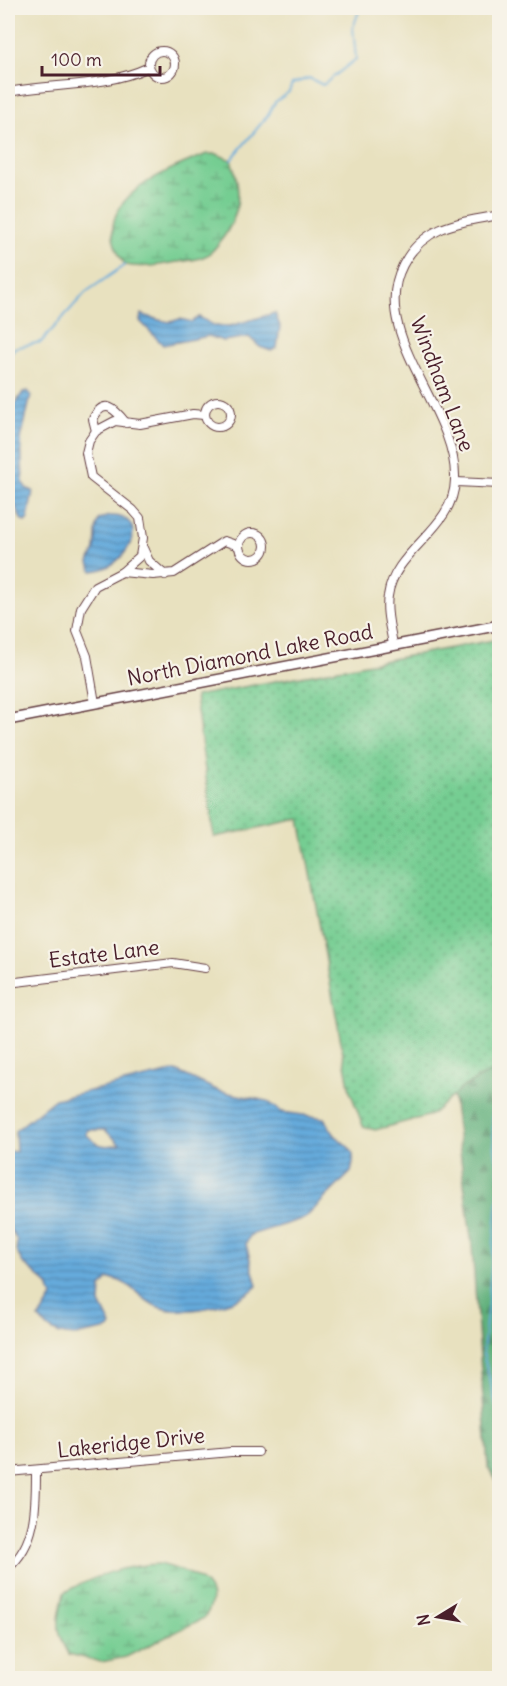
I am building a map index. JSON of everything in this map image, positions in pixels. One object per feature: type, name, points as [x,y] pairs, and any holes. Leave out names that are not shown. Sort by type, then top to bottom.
[{"type":"street","points":[[8,92],[39,86],[78,86],[131,75],[149,67]]},
{"type":"street","name":"Windham Lane","points":[[393,645],[387,606],[393,577],[400,565],[436,527],[450,502],[456,482],[448,444],[402,335],[394,297],[398,274],[409,254],[428,234],[449,224],[500,215]]},
{"type":"street","points":[[96,431],[93,418],[97,410],[104,407],[117,411],[126,423]]},
{"type":"street","points":[[165,574],[149,561],[143,548],[140,518],[91,477],[86,453],[89,441],[96,431],[115,421],[140,424],[193,414],[204,415]]},
{"type":"street","points":[[456,482],[500,484]]},
{"type":"street","points":[[122,572],[174,573],[224,541],[239,546]]},
{"type":"street","points":[[95,703],[87,656],[77,632],[77,621],[85,597],[95,585],[122,572],[140,556],[143,548]]},
{"type":"street","name":"North Diamond Lake Road","points":[[8,720],[500,625]]},
{"type":"street","name":"Estate Lane","points":[[8,983],[173,963],[205,968]]},
{"type":"street","name":"Lakeridge Drive","points":[[8,1472],[231,1452],[258,1452]]},
{"type":"street","points":[[8,1568],[22,1551],[30,1536],[36,1509],[36,1470]]},
{"type":"green space","points":[[207,154],[217,154],[231,160],[235,171],[238,203],[227,233],[208,255],[203,257],[159,265],[125,265],[114,243],[113,224],[120,207],[150,180]]},
{"type":"green space","points":[[499,639],[499,1071],[492,1071],[463,1087],[431,1115],[375,1130],[363,1126],[350,1091],[300,819],[214,837],[195,696]]},
{"type":"green space","points":[[492,1071],[499,1071],[499,1484],[488,1468],[472,1247],[453,1096],[463,1087]]},
{"type":"green space","points":[[160,1564],[192,1575],[208,1587],[212,1596],[211,1606],[204,1618],[126,1657],[101,1662],[69,1654],[59,1631],[64,1593],[110,1572],[134,1566]]},
{"type":"water","points":[[275,313],[280,326],[277,348],[271,351],[260,347],[249,337],[223,341],[209,336],[163,345],[140,321],[141,314],[170,322],[180,319],[192,322],[199,317],[215,326],[230,326]]},
{"type":"water","points":[[28,391],[31,395],[21,439],[23,482],[26,488],[33,491],[28,519],[25,522],[21,519],[8,491],[8,416],[23,392]]},
{"type":"water","points":[[110,516],[123,518],[131,524],[133,533],[131,543],[116,562],[92,571],[89,563],[95,549],[97,523],[99,519]]},
{"type":"water","points":[[176,1071],[219,1091],[267,1101],[282,1112],[324,1118],[335,1135],[350,1149],[353,1164],[351,1172],[305,1218],[250,1235],[246,1244],[257,1286],[248,1293],[209,1308],[167,1309],[150,1303],[127,1285],[108,1279],[101,1287],[100,1303],[111,1325],[109,1329],[80,1335],[63,1335],[55,1332],[39,1318],[52,1297],[48,1285],[23,1263],[16,1251],[17,1241],[8,1225],[8,1151],[16,1152],[15,1131],[55,1099]],"holes":[[[88,1130],[105,1130],[120,1144],[102,1145],[86,1134]]]},
{"type":"waterway","points":[[231,160],[269,114],[275,102],[289,92],[292,84],[309,78],[323,85],[356,59],[353,28],[360,8]]},
{"type":"waterway","points":[[8,359],[14,348],[41,342],[86,292],[125,265]]},
{"type":"waterway","points":[[500,1091],[493,1108],[500,1179]]},
{"type":"waterway","points":[[500,1181],[483,1353],[500,1420]]}]
